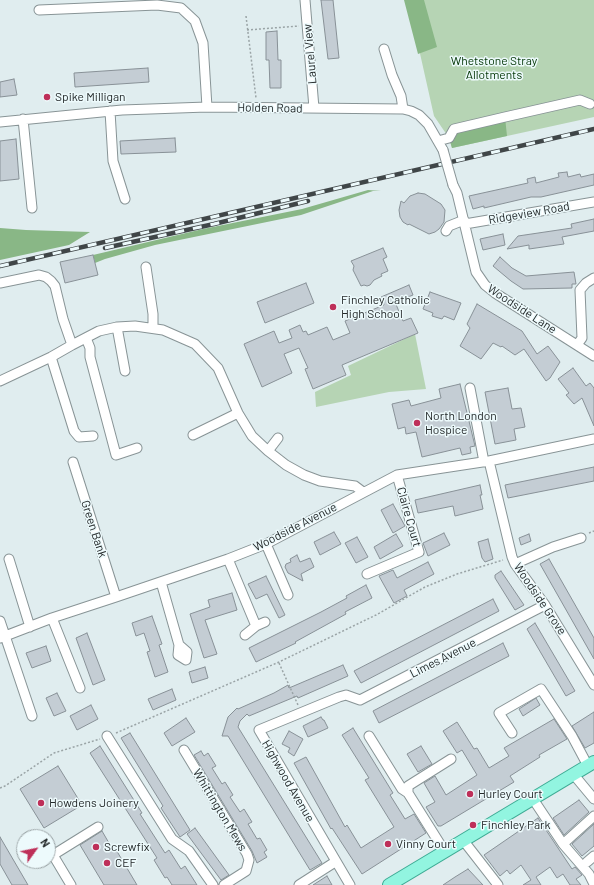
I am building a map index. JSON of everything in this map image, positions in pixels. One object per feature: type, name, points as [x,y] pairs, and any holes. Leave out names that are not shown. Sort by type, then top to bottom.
[{"type":"main road","points":[[390,885],[591,764]]},
{"type":"street","name":"Laurel View","points":[[305,0],[314,108]]},
{"type":"street","points":[[39,10],[157,5],[181,8],[195,21],[203,43],[207,107]]},
{"type":"street","points":[[384,48],[392,75],[402,96],[403,109]]},
{"type":"street","points":[[438,141],[449,138],[454,129],[580,100],[590,104]]},
{"type":"street","name":"Holden Road","points":[[0,122],[110,110],[207,107],[403,109],[419,115],[428,124],[438,141],[457,193],[464,222]]},
{"type":"street","points":[[110,110],[113,162],[125,199]]},
{"type":"street","points":[[23,119],[32,208]]},
{"type":"street","name":"Ridgeview Road","points":[[446,231],[449,226],[464,222],[594,202]]},
{"type":"street","name":"Woodside Lane","points":[[464,222],[476,272],[485,285],[495,293],[594,356]]},
{"type":"street","points":[[146,267],[153,314],[153,328]]},
{"type":"street","points":[[0,283],[39,276],[46,277],[51,281],[55,286],[63,319],[72,345]]},
{"type":"street","points":[[577,345],[582,338],[580,290],[586,282],[594,278]]},
{"type":"street","points":[[0,381],[51,357],[86,338],[99,332],[117,327],[135,326],[153,328],[177,335],[195,344],[218,368],[238,413],[252,436],[268,451],[304,476],[320,481],[355,486],[363,492]]},
{"type":"street","points":[[117,327],[125,371]]},
{"type":"street","points":[[86,338],[90,348],[90,357],[116,455],[136,448]]},
{"type":"street","points":[[51,357],[74,431],[79,437],[93,436]]},
{"type":"street","name":"Woodside Grove","points":[[470,388],[487,461],[514,560],[545,605],[594,685]]},
{"type":"street","points":[[193,435],[238,413]]},
{"type":"street","points":[[268,451],[278,438]]},
{"type":"street","name":"Woodside Avenue","points":[[3,637],[52,618],[116,598],[266,544],[396,475],[487,461],[594,439]]},
{"type":"street","name":"Green Bank","points":[[73,462],[116,598]]},
{"type":"street","name":"Claire Court","points":[[368,574],[419,552],[396,475]]},
{"type":"street","points":[[514,560],[585,536]]},
{"type":"street","points":[[266,544],[288,595]]},
{"type":"street","points":[[228,558],[256,626]]},
{"type":"street","points":[[9,559],[30,627]]},
{"type":"street","points":[[161,582],[179,645]]},
{"type":"street","name":"Limes Avenue","points":[[339,696],[346,695],[360,700],[545,605]]},
{"type":"street","points":[[52,618],[80,688]]},
{"type":"street","points":[[0,621],[3,637],[32,716]]},
{"type":"street","points":[[245,634],[256,626],[265,622]]},
{"type":"street","points":[[512,733],[499,712],[541,689],[591,764]]},
{"type":"street","name":"Highwood Avenue","points":[[339,696],[259,730],[335,862],[350,885]]},
{"type":"street","points":[[107,736],[172,840],[189,851],[213,885]]},
{"type":"street","points":[[369,736],[402,789],[408,793],[445,852]]},
{"type":"street","name":"Whittington Mews","points":[[184,750],[247,854],[249,860],[246,871],[224,885]]},
{"type":"street","points":[[408,793],[408,786],[451,759]]},
{"type":"street","points":[[574,775],[594,799]]},
{"type":"street","points":[[533,799],[563,844],[588,874],[594,884]]},
{"type":"street","points":[[563,844],[594,816]]},
{"type":"street","points":[[71,885],[53,854],[98,827]]},
{"type":"street","points":[[463,840],[498,885]]},
{"type":"street","points":[[299,885],[335,862]]},
{"type":"path","points":[[246,16],[257,108]]},
{"type":"path","points":[[247,30],[307,26]]},
{"type":"path","points":[[585,536],[594,531]]},
{"type":"path","points":[[0,788],[54,753],[107,736],[278,662],[376,615],[425,588],[457,574],[514,560]]},
{"type":"path","points":[[278,662],[302,712]]},
{"type":"green space","points":[[404,0],[424,0],[437,47],[418,54]]},
{"type":"green space","name":"Whetstone Stray Allotments","points":[[408,0],[594,0],[594,117],[452,148],[449,138],[434,116]]},
{"type":"green space","points":[[505,117],[507,136],[452,148],[449,138],[454,129]]},
{"type":"green space","points":[[368,190],[381,191],[373,191],[301,215],[155,245],[95,263],[93,255],[203,229],[302,209]]},
{"type":"green space","points":[[0,228],[90,232],[69,245],[0,260]]},
{"type":"green space","points":[[415,334],[426,389],[389,392],[316,407],[315,392],[351,375],[348,366]]},
{"type":"building","points":[[321,0],[333,0],[339,58],[328,59]]},
{"type":"building","points":[[277,31],[278,60],[281,60],[281,88],[270,88],[269,60],[266,60],[266,32]]},
{"type":"building","points":[[148,68],[149,82],[75,87],[74,73]]},
{"type":"building","points":[[14,79],[17,95],[0,97],[0,82]]},
{"type":"building","points":[[175,138],[176,152],[121,154],[120,141]]},
{"type":"building","points":[[16,139],[19,179],[0,181],[0,141]]},
{"type":"building","points":[[567,172],[568,177],[580,174],[581,177],[594,174],[594,185],[541,197],[531,197],[484,208],[484,206],[473,209],[469,196],[528,183],[527,179],[535,177],[536,183],[559,177],[558,173]]},
{"type":"building","points":[[418,193],[425,194],[441,204],[445,210],[444,222],[435,232],[429,234],[409,224],[408,225],[403,222],[400,217],[399,210],[401,201],[404,203],[410,196]]},
{"type":"building","points":[[594,219],[594,231],[562,237],[564,244],[529,249],[529,245],[507,249],[518,236],[572,228],[571,224]]},
{"type":"building","points":[[503,234],[505,245],[483,250],[480,239]]},
{"type":"building","points":[[383,248],[387,257],[383,259],[388,271],[381,274],[382,276],[374,280],[370,285],[361,286],[353,270],[354,266],[351,261]]},
{"type":"building","points":[[93,255],[98,275],[65,283],[60,262]]},
{"type":"building","points":[[500,257],[512,268],[526,276],[574,272],[576,284],[572,284],[572,288],[523,289],[493,266]]},
{"type":"building","points":[[306,283],[314,303],[265,323],[257,302]]},
{"type":"building","points":[[409,285],[413,295],[395,302],[403,321],[411,318],[418,333],[342,365],[346,375],[313,389],[305,369],[308,368],[299,348],[284,354],[292,373],[262,387],[244,344],[274,331],[279,343],[292,338],[289,330],[300,325],[303,332],[306,331],[308,335],[327,327],[333,340],[350,333],[345,321],[384,305],[381,297]]},
{"type":"building","points":[[430,292],[461,303],[454,320],[444,316],[442,319],[432,316],[433,313],[423,309]]},
{"type":"building","points":[[477,304],[522,331],[537,354],[548,346],[560,362],[550,378],[546,381],[524,349],[515,355],[502,346],[501,347],[493,343],[481,359],[460,346],[470,328],[467,324]]},
{"type":"building","points":[[573,368],[586,386],[590,383],[594,388],[594,426],[582,398],[574,404],[566,395],[569,393],[558,379]]},
{"type":"building","name":"North London Hospice","points":[[460,384],[475,446],[470,447],[471,453],[462,455],[460,448],[422,457],[416,432],[406,434],[405,427],[398,429],[392,404],[409,400],[411,406],[441,398],[439,389]]},
{"type":"building","points":[[508,388],[512,409],[521,408],[525,427],[514,429],[516,440],[495,444],[485,392]]},
{"type":"building","points":[[594,467],[594,481],[508,498],[505,485]]},
{"type":"building","points":[[480,485],[482,495],[480,495],[483,509],[455,516],[453,506],[418,513],[415,500]]},
{"type":"building","points":[[393,504],[405,526],[393,533],[381,510]]},
{"type":"building","points":[[334,532],[341,544],[320,555],[314,542]]},
{"type":"building","points":[[444,533],[450,545],[428,556],[423,543]]},
{"type":"building","points":[[396,534],[403,546],[380,559],[374,547]]},
{"type":"building","points":[[529,534],[531,541],[521,545],[519,538]]},
{"type":"building","points":[[357,537],[368,557],[356,563],[345,543]]},
{"type":"building","points":[[488,539],[493,559],[485,562],[482,558],[478,542]]},
{"type":"building","points":[[297,555],[300,562],[310,558],[314,567],[301,574],[303,581],[288,573],[285,567],[286,564],[291,562],[290,559]]},
{"type":"building","points":[[549,559],[594,638],[594,659],[540,564]]},
{"type":"building","points":[[428,562],[434,574],[404,590],[407,596],[394,603],[379,576],[393,570],[397,578]]},
{"type":"building","points":[[501,571],[524,605],[515,610],[495,578],[495,575]]},
{"type":"building","points":[[266,576],[285,615],[279,618],[267,594],[256,599],[248,584]]},
{"type":"building","points":[[366,585],[372,598],[345,612],[346,614],[295,642],[296,643],[256,662],[249,648],[347,598],[346,596]]},
{"type":"building","points":[[232,593],[237,610],[205,620],[217,654],[204,658],[190,614],[210,607],[208,600]]},
{"type":"building","points":[[493,599],[499,611],[361,683],[354,671]]},
{"type":"building","points":[[152,616],[162,644],[159,645],[168,672],[155,677],[147,652],[150,651],[144,633],[136,636],[132,623]]},
{"type":"building","points":[[535,623],[575,691],[566,696],[527,629]]},
{"type":"building","points":[[87,633],[105,680],[93,685],[76,638]]},
{"type":"building","points":[[503,643],[509,656],[379,723],[373,711]]},
{"type":"building","points":[[46,646],[51,661],[32,668],[26,653]]},
{"type":"building","points":[[343,665],[348,676],[298,698],[297,696],[249,716],[247,714],[240,721],[238,727],[322,863],[310,870],[228,736],[222,736],[228,717],[237,708],[238,709],[274,693],[288,685],[289,688]]},
{"type":"building","points":[[205,667],[208,678],[192,683],[189,672]]},
{"type":"building","points":[[172,689],[176,700],[153,710],[148,699]]},
{"type":"building","points":[[57,693],[66,711],[54,716],[46,698]]},
{"type":"building","points":[[536,698],[540,705],[523,716],[519,709]]},
{"type":"building","points":[[91,705],[98,719],[77,730],[70,716]]},
{"type":"building","points":[[594,712],[594,743],[585,748],[572,726]]},
{"type":"building","points":[[321,717],[328,728],[308,737],[303,726]]},
{"type":"building","points":[[186,718],[195,732],[172,746],[164,733]]},
{"type":"building","points":[[554,719],[567,739],[539,755],[540,757],[510,776],[514,782],[441,826],[438,826],[426,807],[435,802],[424,783],[435,776],[446,795],[477,775],[462,750],[457,753],[443,731],[457,722],[474,749],[477,748],[489,768],[509,756],[504,748]]},
{"type":"building","points":[[353,728],[393,793],[390,795],[405,819],[414,814],[426,833],[362,874],[332,828],[331,829],[294,763],[306,757],[345,827],[347,825],[361,848],[394,827],[365,780],[369,778],[342,735]]},
{"type":"building","points":[[289,731],[303,739],[294,756],[288,752],[290,748],[282,744]]},
{"type":"building","points":[[130,733],[190,830],[180,837],[161,808],[163,806],[121,738]]},
{"type":"building","points":[[100,746],[165,853],[169,850],[181,869],[185,866],[197,885],[172,885],[167,877],[165,878],[154,860],[157,858],[90,753]]},
{"type":"building","points":[[421,746],[432,764],[418,772],[407,754]]},
{"type":"building","points":[[201,751],[204,756],[208,753],[216,766],[212,768],[222,784],[225,782],[233,795],[230,797],[240,812],[244,809],[252,822],[248,824],[257,839],[260,838],[267,850],[264,852],[267,857],[257,863],[252,851],[194,755]]},
{"type":"building","points":[[58,766],[82,805],[44,828],[20,789]]},
{"type":"building","points":[[579,800],[589,812],[564,835],[553,818]]},
{"type":"building","points":[[538,818],[572,869],[575,867],[582,875],[576,879],[581,885],[570,885],[563,874],[557,878],[550,867],[536,877],[541,885],[523,885],[531,880],[521,865],[510,874],[507,870],[500,876],[484,855]]},
{"type":"building","points":[[594,824],[594,846],[582,856],[572,844]]},
{"type":"building","points":[[195,828],[229,875],[221,880],[187,834]]},
{"type":"building","points":[[102,831],[113,850],[115,848],[137,885],[104,885],[80,845]]},
{"type":"building","points":[[0,837],[16,864],[16,869],[19,869],[28,885],[12,885],[0,864]]},
{"type":"building","points":[[468,869],[483,885],[443,885],[455,877]]},
{"type":"building","points":[[327,876],[332,885],[313,885]]},
{"type":"railway","points":[[0,266],[594,129]]},
{"type":"railway","points":[[105,248],[214,224],[308,201]]},
{"type":"place","name":"Spike Milligan","points":[[47,97]]},
{"type":"place","name":"Finchley Catholic High School","points":[[333,307]]},
{"type":"place","name":"North London Hospice","points":[[417,423]]},
{"type":"place","name":"Hurley Court","points":[[470,794]]},
{"type":"place","name":"Howdens Joinery","points":[[41,803]]},
{"type":"place","name":"Finchley Park","points":[[473,825]]},
{"type":"place","name":"Vinny Court","points":[[388,844]]},
{"type":"place","name":"Screwfix","points":[[96,847]]},
{"type":"place","name":"CEF","points":[[107,863]]}]
